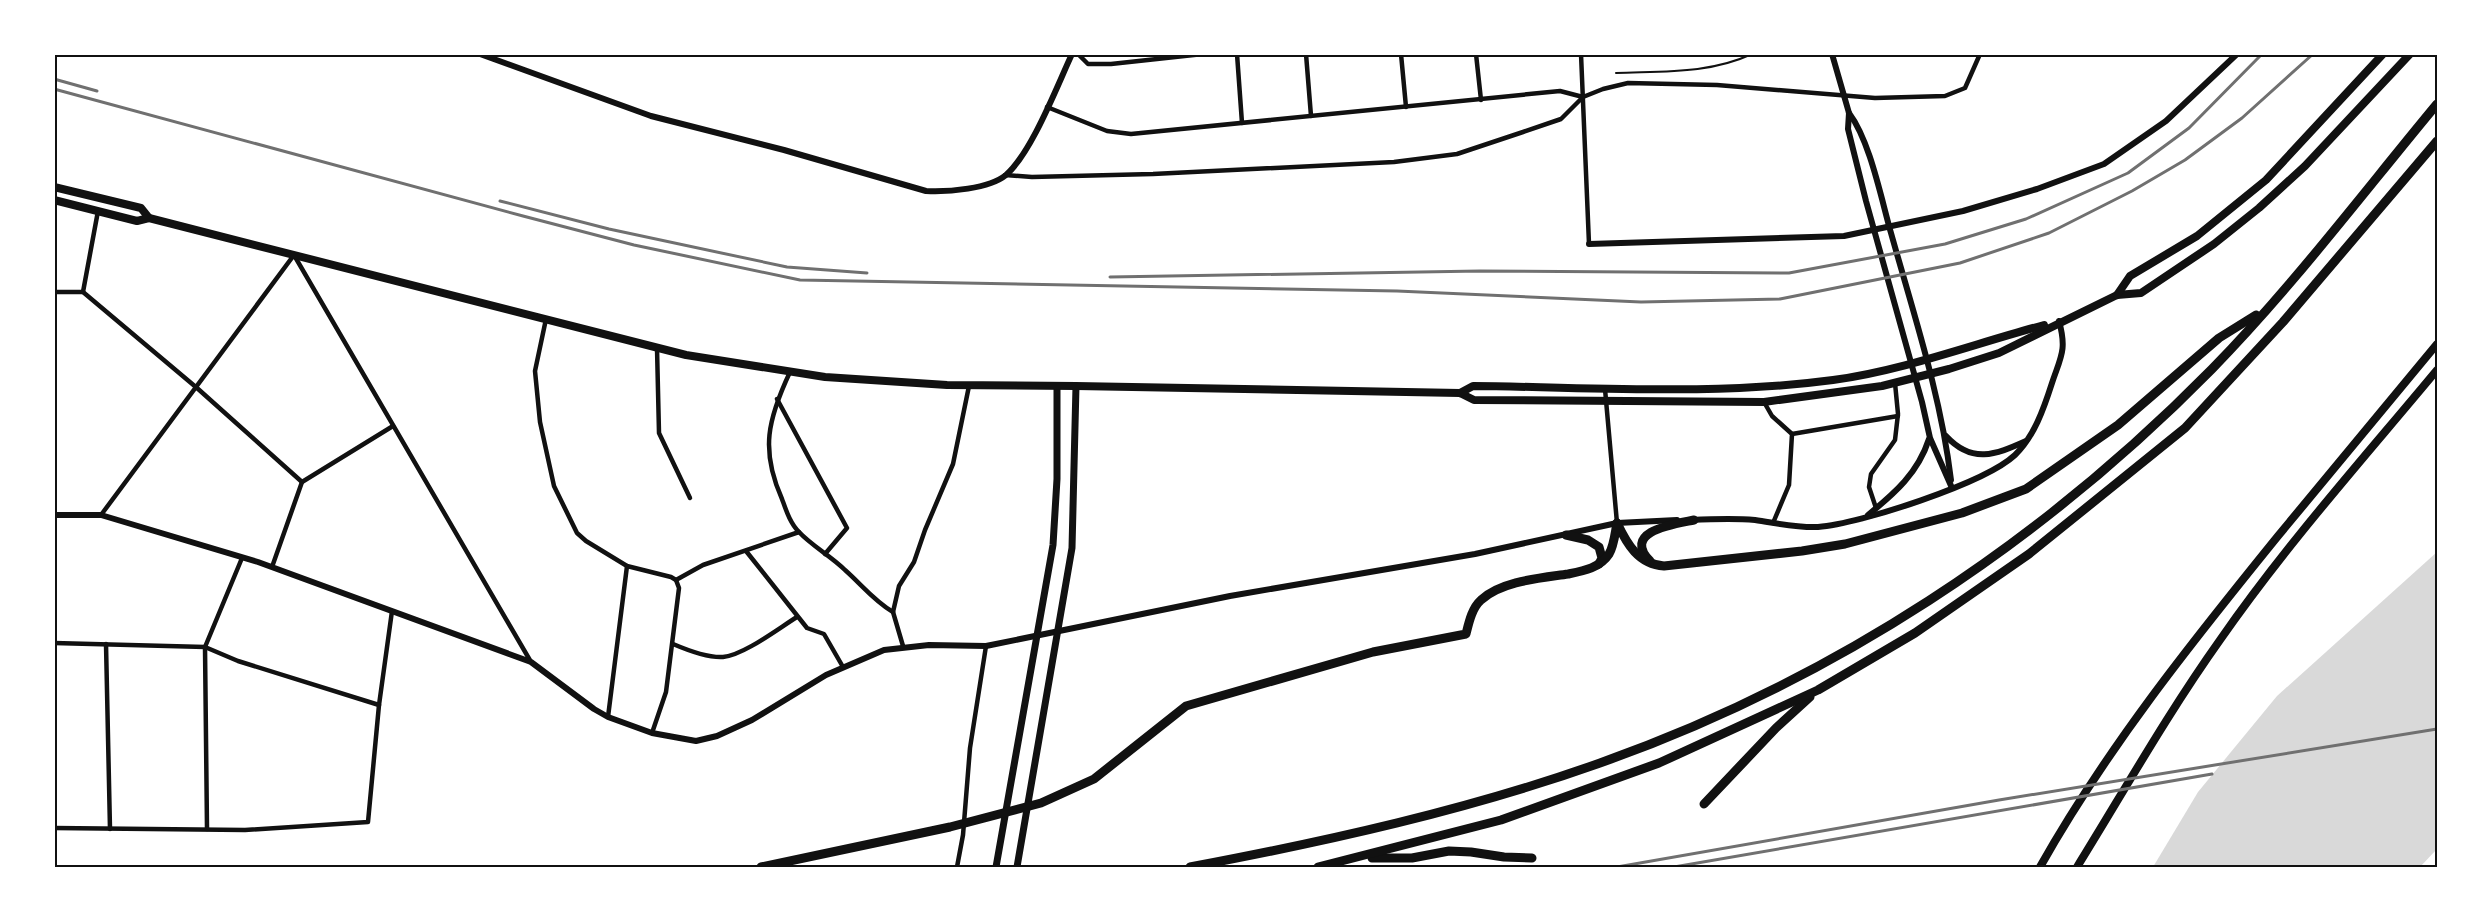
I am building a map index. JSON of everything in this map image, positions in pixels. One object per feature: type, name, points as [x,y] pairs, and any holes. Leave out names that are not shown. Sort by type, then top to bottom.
[{"type":"highway","points":[[1190,867],[1378,826],[1530,786],[1601,763],[1674,734],[1789,681],[1862,643],[1926,604],[2004,551],[2051,514],[2180,400],[2266,309],[2336,228],[2437,104]]},
{"type":"highway","points":[[1318,867],[1501,820],[1659,763],[1818,690],[1915,633],[2029,554],[2184,428],[2283,322],[2437,141]]},
{"type":"highway","points":[[1617,523],[1631,549],[1638,556],[1657,565],[1802,551],[1845,544],[1962,513],[2026,489],[2118,425],[2219,338],[2266,309]]},
{"type":"highway","points":[[2040,867],[2062,827],[2156,689],[2206,624],[2437,344]]},
{"type":"highway","points":[[2077,867],[2169,714],[2221,638],[2290,545],[2437,370]]},
{"type":"highway","points":[[1657,565],[1648,560],[1643,553],[1641,544],[1644,537],[1665,527],[1694,520]]},
{"type":"highway","points":[[762,867],[950,827],[1041,803],[1094,779],[1186,706],[1373,652],[1466,634],[1469,620],[1479,601],[1490,593],[1527,582],[1582,572],[1598,565],[1609,554],[1617,523]]},
{"type":"highway","points":[[1566,535],[1588,540],[1599,547],[1602,558],[1598,565]]},
{"type":"highway","points":[[1704,804],[1776,728],[1818,690]]},
{"type":"highway","points":[[1358,858],[1412,858],[1449,851],[1532,858]]},
{"type":"main road","points":[[2117,294],[2130,276],[2197,236],[2272,174],[2383,54]]},
{"type":"main road","points":[[54,200],[137,221],[149,218],[686,355],[825,377],[969,386],[1460,393],[1474,400],[1764,402],[1895,383],[1948,369],[1999,352],[2117,294],[2141,293],[2214,244],[2259,208],[2306,166],[2410,54]]},
{"type":"main road","points":[[54,187],[141,208],[149,218]]},
{"type":"main road","points":[[1460,393],[1473,386],[1747,387],[1832,380],[1945,356],[2000,337],[2059,321]]},
{"type":"main road","points":[[996,867],[1053,545],[1057,479],[1058,386]]},
{"type":"main road","points":[[1017,867],[1072,548],[1076,386]]},
{"type":"street","points":[[480,54],[651,116],[784,150],[926,191],[947,192],[970,189],[1005,175],[1032,177],[1153,174],[1394,162],[1457,154],[1561,119],[1583,97],[1628,83],[1717,85],[1844,96],[1945,96],[1965,88],[1980,54]]},
{"type":"street","points":[[1005,175],[1029,144],[1072,54]]},
{"type":"street","points":[[1078,54],[1088,64],[1111,64],[1203,54]]},
{"type":"street","points":[[1236,54],[1242,123]]},
{"type":"street","points":[[1306,54],[1311,116]]},
{"type":"street","points":[[1401,54],[1406,107]]},
{"type":"street","points":[[1476,54],[1481,100]]},
{"type":"street","points":[[1581,54],[1589,244],[1844,236],[1963,211],[2037,189],[2104,164],[2166,122],[2237,54]]},
{"type":"street","points":[[1832,54],[1849,113],[1848,129],[1866,201],[1930,438],[1952,488]]},
{"type":"street","points":[[1047,107],[1107,131],[1131,134],[1560,91],[1583,97]]},
{"type":"street","points":[[1849,113],[1859,126],[1881,197],[1936,397],[1946,436],[1952,488]]},
{"type":"street","points":[[83,292],[98,211]]},
{"type":"street","points":[[101,515],[294,255],[531,662]]},
{"type":"street","points":[[54,292],[83,292],[197,388],[302,482]]},
{"type":"street","points":[[546,320],[535,371],[540,422],[554,486],[577,533],[627,566],[676,580],[703,565],[799,532]]},
{"type":"street","points":[[54,515],[101,515],[272,567],[531,662],[594,709],[609,717],[652,733],[696,741],[717,736],[752,720],[843,667],[884,650],[903,646],[986,646],[1004,643],[1230,596],[1475,554],[1617,523],[1717,519],[1818,527],[1865,518],[1952,488],[1995,469],[2014,456],[2028,440],[2046,401],[2064,345],[2059,321]]},
{"type":"street","points":[[657,348],[659,433],[690,498]]},
{"type":"street","points":[[790,372],[777,399],[768,442],[770,466],[787,513],[799,532],[845,570],[878,603],[893,612]]},
{"type":"street","points":[[1876,508],[1869,487],[1870,474],[1895,440],[1898,416],[1895,383]]},
{"type":"street","points":[[903,646],[893,612],[900,586],[914,562],[953,464],[969,386]]},
{"type":"street","points":[[1605,387],[1617,523]]},
{"type":"street","points":[[777,399],[847,528],[825,554]]},
{"type":"street","points":[[1764,402],[1773,416],[1792,434],[1789,485],[1773,523]]},
{"type":"street","points":[[1792,434],[1898,416]]},
{"type":"street","points":[[272,567],[302,482],[393,426]]},
{"type":"street","points":[[1946,436],[1956,447],[1969,453],[1984,455],[2028,440]]},
{"type":"street","points":[[1865,518],[1912,476],[1923,457],[1930,438]]},
{"type":"street","points":[[746,551],[807,628],[824,634],[843,667]]},
{"type":"street","points":[[207,829],[205,646],[242,558]]},
{"type":"street","points":[[609,717],[627,566]]},
{"type":"street","points":[[652,733],[666,692],[678,605],[679,588],[676,580]]},
{"type":"street","points":[[54,828],[245,830],[369,822],[379,705],[392,611]]},
{"type":"street","points":[[673,644],[688,650],[724,657],[737,652],[797,617]]},
{"type":"street","points":[[54,643],[205,646],[238,661],[379,705]]},
{"type":"street","points":[[106,644],[110,829]]},
{"type":"street","points":[[957,867],[963,835],[970,748],[986,646]]},
{"type":"lane","points":[[1616,73],[1705,69],[1735,62],[1752,54]]},
{"type":"shaded area","points":[[2437,552],[2437,849],[2420,867],[2153,867],[2198,792],[2277,696]]},
{"type":"railway","points":[[1110,277],[1480,271],[1789,273],[1945,244],[2026,219],[2128,173],[2189,128],[2262,54]]},
{"type":"railway","points":[[54,89],[634,245],[800,280],[1397,291],[1641,302],[1780,299],[1960,263],[2049,233],[2132,191],[2185,160],[2242,118],[2313,54]]},
{"type":"railway","points":[[54,79],[97,91]]},
{"type":"railway","points":[[500,201],[609,229],[787,267],[867,273]]},
{"type":"railway","points":[[1617,867],[1999,800],[2437,729]]},
{"type":"railway","points":[[1674,867],[2212,774]]}]
